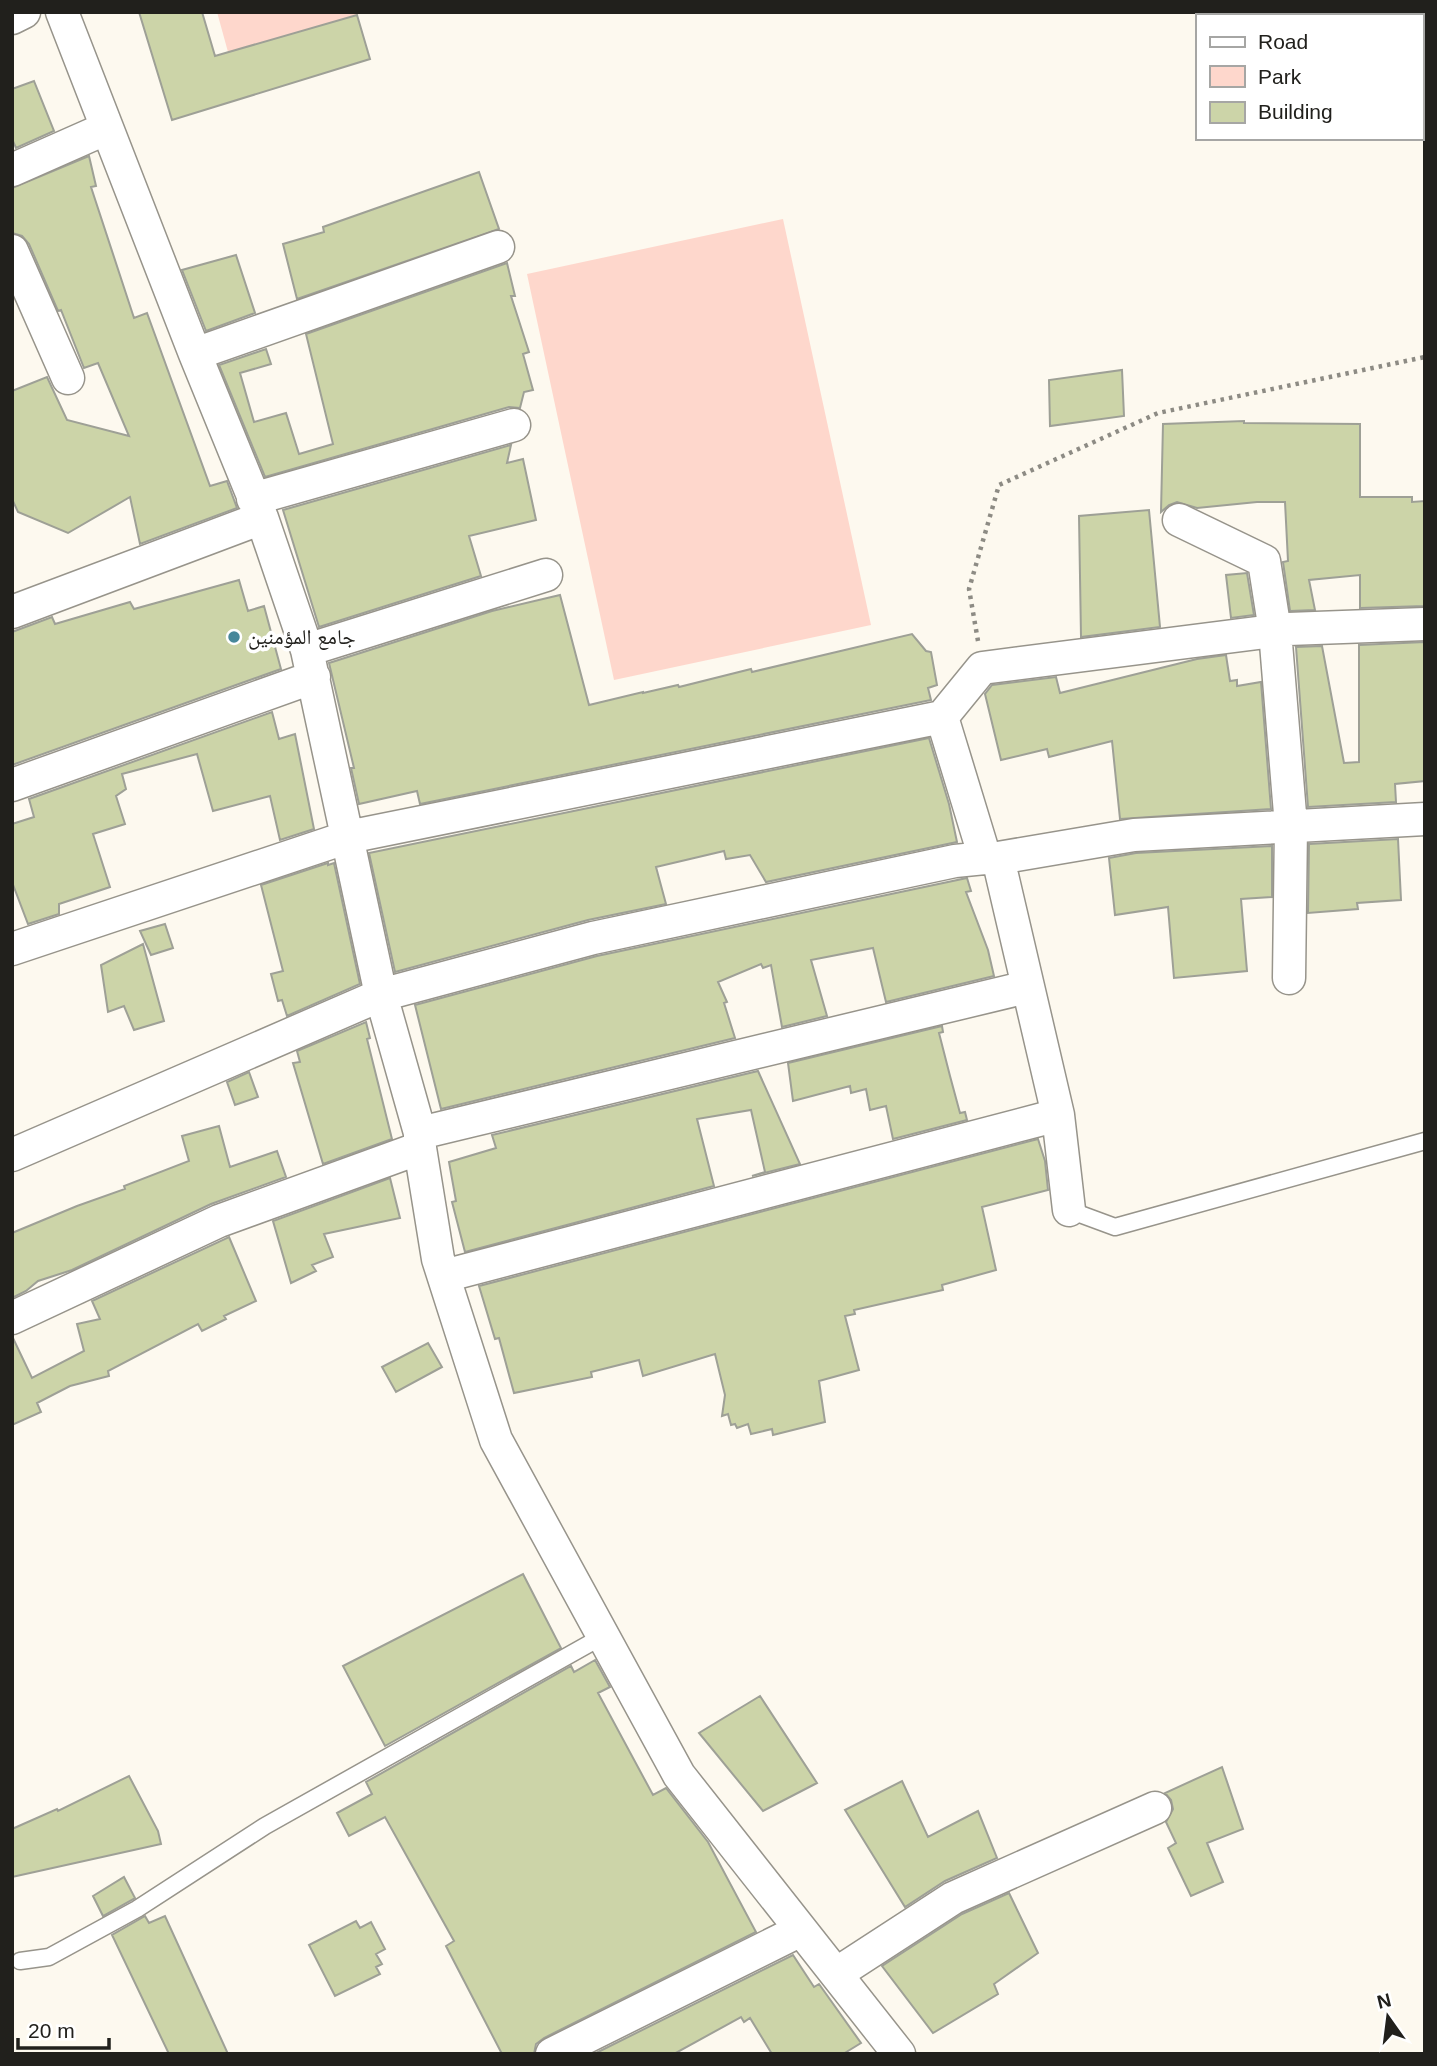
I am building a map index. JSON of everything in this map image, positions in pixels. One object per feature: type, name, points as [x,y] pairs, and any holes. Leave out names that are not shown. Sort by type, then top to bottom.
[{"type":"street","points":[[12,18],[24,12]]},
{"type":"street","points":[[62,12],[258,508],[311,663],[382,995],[420,1141],[438,1259],[496,1440],[679,1775],[899,2054]]},
{"type":"street","points":[[12,170],[107,128]]},
{"type":"street","points":[[195,354],[498,247]]},
{"type":"street","points":[[12,251],[68,378]]},
{"type":"street","points":[[12,612],[258,508],[514,425]]},
{"type":"street","points":[[1179,520],[1264,561],[1275,631],[1291,826],[1289,978]]},
{"type":"street","points":[[12,785],[311,663],[546,575]]},
{"type":"street","points":[[12,949],[348,837],[942,717],[982,668],[1275,631],[1425,625]]},
{"type":"street","points":[[942,717],[992,858],[1027,987],[1058,1115],[1069,1210]]},
{"type":"street","points":[[12,1155],[382,995],[593,937],[955,861],[992,858],[1134,835],[1425,819]]},
{"type":"street","points":[[12,1318],[219,1220],[420,1141],[1027,987]]},
{"type":"street","points":[[444,1276],[1058,1115]]},
{"type":"street","points":[[836,1974],[953,1898],[1155,1808]]},
{"type":"street","points":[[552,2054],[801,1930]]},
{"type":"lane","points":[[1069,1210],[1115,1227],[1425,1141]]},
{"type":"lane","points":[[20,1961],[49,1957],[137,1909],[265,1826],[603,1636]]},
{"type":"path","points":[[982,668],[969,589],[999,485],[1158,413],[1425,357]]},
{"type":"green space","points":[[217,12],[366,12],[228,52]]},
{"type":"green space","points":[[783,219],[871,625],[614,680],[527,274]]},
{"type":"building","points":[[139,12],[202,12],[215,56],[357,15],[370,59],[172,120]]},
{"type":"building","points":[[34,81],[54,131],[16,148],[12,139],[12,89]]},
{"type":"building","points":[[89,156],[96,186],[91,187],[134,318],[147,313],[210,486],[227,481],[237,508],[140,544],[130,497],[68,533],[18,512],[12,499],[12,391],[47,377],[67,420],[129,436],[98,363],[84,368],[61,310],[58,311],[29,244],[22,236],[12,233],[12,188]]},
{"type":"building","points":[[479,172],[499,229],[297,299],[283,244],[324,232],[323,227]]},
{"type":"building","points":[[236,255],[255,313],[206,331],[182,270]]},
{"type":"building","points":[[507,263],[515,296],[511,296],[529,352],[523,354],[533,390],[524,392],[520,408],[509,407],[265,477],[219,365],[266,349],[271,364],[240,373],[254,422],[286,413],[299,454],[333,444],[306,334]]},
{"type":"building","points":[[1122,370],[1124,416],[1050,426],[1049,380]]},
{"type":"building","points":[[1244,421],[1360,424],[1360,497],[1412,497],[1412,502],[1425,501],[1425,606],[1360,608],[1360,575],[1309,580],[1315,610],[1290,611],[1283,562],[1288,561],[1285,502],[1197,508],[1177,502],[1161,512],[1163,424]]},
{"type":"building","points":[[511,445],[507,463],[523,459],[536,520],[469,536],[481,576],[319,627],[283,510]]},
{"type":"building","points":[[1149,510],[1160,627],[1081,637],[1079,516]]},
{"type":"building","points":[[1247,573],[1254,615],[1231,618],[1226,575]]},
{"type":"building","points":[[239,580],[248,611],[264,606],[281,669],[12,765],[12,632],[52,617],[55,624],[130,602],[134,609]]},
{"type":"building","points":[[560,595],[589,705],[751,669],[752,672],[912,634],[926,651],[931,652],[937,685],[928,688],[931,700],[420,804],[417,791],[359,804],[351,768],[354,768],[329,663],[492,611]]},
{"type":"building","points":[[1425,642],[1425,781],[1395,784],[1396,802],[1308,807],[1296,647],[1322,646],[1344,763],[1359,762],[1359,645]]},
{"type":"building","points":[[1226,655],[1230,681],[1237,680],[1237,686],[1261,682],[1271,809],[1120,819],[1112,741],[1049,757],[1047,749],[1001,760],[985,694],[992,685],[1056,677],[1060,693],[1197,659]]},
{"type":"building","points":[[272,712],[279,739],[295,734],[314,829],[280,840],[270,796],[213,811],[197,754],[122,774],[126,789],[116,796],[125,824],[93,834],[110,887],[59,904],[59,914],[28,924],[12,882],[12,824],[34,817],[29,799]]},
{"type":"building","points":[[929,738],[949,804],[957,842],[766,882],[750,855],[726,859],[724,851],[656,867],[666,904],[588,920],[395,972],[369,853]]},
{"type":"building","points":[[1398,839],[1401,900],[1357,903],[1358,909],[1308,913],[1309,844]]},
{"type":"building","points":[[1272,846],[1272,897],[1241,899],[1247,971],[1174,978],[1168,907],[1115,915],[1109,858],[1136,853]]},
{"type":"building","points":[[334,863],[360,984],[287,1016],[282,1000],[278,1001],[271,974],[283,971],[261,885]]},
{"type":"building","points":[[967,878],[971,891],[966,892],[988,950],[994,976],[886,1002],[873,948],[811,960],[827,1016],[782,1027],[771,965],[763,968],[761,964],[718,982],[727,1002],[724,1003],[735,1038],[441,1109],[415,1005],[597,956]]},
{"type":"building","points":[[165,924],[173,948],[151,955],[140,931]]},
{"type":"building","points":[[143,944],[164,1021],[134,1030],[124,1006],[108,1012],[101,965]]},
{"type":"building","points":[[366,1022],[370,1038],[367,1039],[392,1139],[323,1164],[293,1063],[300,1062],[297,1051]]},
{"type":"building","points":[[942,1026],[943,1032],[939,1033],[950,1076],[960,1113],[965,1112],[967,1120],[893,1139],[886,1106],[870,1110],[866,1089],[851,1093],[850,1086],[793,1101],[788,1063]]},
{"type":"building","points":[[758,1071],[800,1164],[752,1176],[765,1172],[751,1110],[697,1119],[714,1186],[465,1252],[452,1202],[456,1201],[449,1162],[496,1148],[492,1135]]},
{"type":"building","points":[[249,1072],[258,1097],[235,1105],[227,1082]]},
{"type":"building","points":[[219,1126],[230,1167],[277,1151],[286,1177],[211,1204],[72,1270],[38,1281],[12,1298],[12,1233],[189,1161],[182,1136]]},
{"type":"building","points":[[1038,1139],[1045,1161],[1048,1190],[982,1207],[996,1270],[942,1285],[943,1290],[854,1310],[855,1314],[845,1316],[859,1370],[819,1381],[825,1422],[773,1435],[772,1429],[751,1434],[748,1424],[737,1428],[735,1424],[731,1425],[728,1414],[722,1416],[725,1395],[715,1354],[643,1376],[639,1360],[591,1372],[592,1377],[514,1393],[499,1338],[495,1339],[479,1286]]},
{"type":"building","points":[[390,1178],[400,1218],[324,1234],[333,1257],[312,1265],[316,1271],[291,1283],[273,1221]]},
{"type":"building","points":[[229,1237],[256,1301],[224,1316],[226,1319],[202,1331],[198,1324],[108,1371],[109,1376],[70,1386],[37,1403],[41,1412],[12,1425],[12,1336],[32,1378],[84,1351],[77,1324],[100,1319],[92,1301]]},
{"type":"building","points":[[428,1343],[442,1367],[396,1392],[382,1367]]},
{"type":"building","points":[[523,1574],[561,1648],[385,1746],[343,1666]]},
{"type":"building","points":[[595,1660],[610,1687],[598,1693],[653,1795],[666,1788],[708,1842],[756,1932],[544,2038],[536,2044],[534,2054],[502,2054],[446,1946],[454,1941],[385,1817],[349,1836],[337,1813],[372,1794],[366,1782],[571,1666],[574,1672]]},
{"type":"building","points":[[760,1696],[817,1783],[763,1811],[699,1733]]},
{"type":"building","points":[[1222,1767],[1243,1829],[1207,1843],[1223,1882],[1191,1896],[1168,1848],[1176,1843],[1166,1822],[1173,1809],[1171,1800],[1165,1793]]},
{"type":"building","points":[[129,1776],[158,1831],[161,1844],[12,1877],[12,1829],[57,1809],[58,1811]]},
{"type":"building","points":[[902,1781],[928,1837],[978,1811],[997,1858],[945,1881],[905,1907],[845,1810]]},
{"type":"building","points":[[124,1877],[135,1898],[103,1916],[93,1896]]},
{"type":"building","points":[[1009,1893],[1038,1953],[994,1984],[998,1994],[933,2033],[882,1966],[962,1914]]},
{"type":"building","points":[[145,1916],[149,1923],[165,1916],[228,2054],[169,2054],[112,1935]]},
{"type":"building","points":[[356,1921],[360,1928],[371,1922],[385,1949],[376,1954],[382,1964],[376,1967],[380,1974],[335,1996],[309,1945]]},
{"type":"building","points":[[793,1955],[814,1987],[819,1984],[861,2043],[843,2054],[772,2054],[750,2018],[744,2022],[741,2017],[674,2054],[594,2054]]},
{"type":"place","name":"جامع المؤمنين","points":[[234,637]]}]
